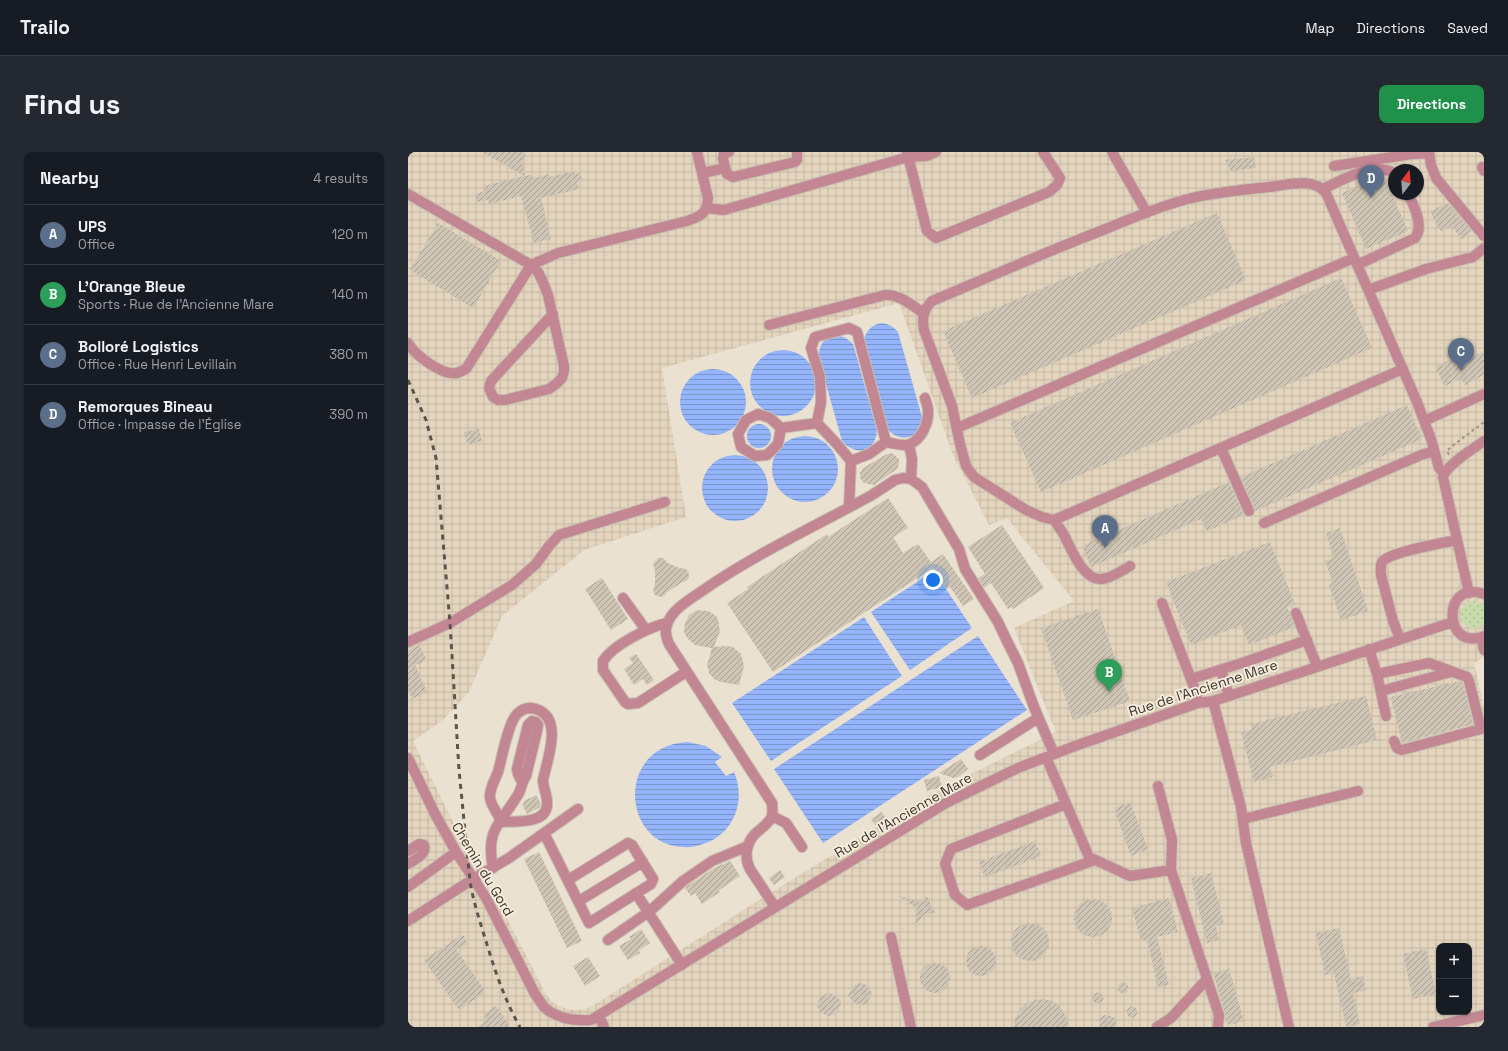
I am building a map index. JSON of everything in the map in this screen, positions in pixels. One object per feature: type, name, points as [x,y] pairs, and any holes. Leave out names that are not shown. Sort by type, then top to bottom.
[{"type":"street","points":[[408,343],[431,365],[445,371],[456,373],[466,369],[531,265],[558,253],[687,221],[702,215],[706,208],[708,198],[698,152]]},
{"type":"street","points":[[729,152],[723,155],[725,168],[727,174],[733,177],[795,162],[797,160],[797,152]]},
{"type":"street","points":[[706,208],[724,210],[908,154],[927,156],[936,152]]},
{"type":"street","points":[[908,154],[927,230],[936,238],[1049,192],[1057,185],[1060,178],[1043,152]]},
{"type":"street","points":[[1112,152],[1147,213]]},
{"type":"street","points":[[1334,166],[1412,154],[1429,153],[1432,172],[1484,236]]},
{"type":"street","points":[[703,173],[725,168]]},
{"type":"street","points":[[1323,189],[1362,172],[1383,168],[1388,170]]},
{"type":"street","points":[[1403,369],[1054,520],[1042,517],[1026,510],[974,477],[966,466],[952,406],[924,330],[922,320],[923,313],[932,301],[1065,245],[1186,199],[1206,194],[1306,183],[1313,184],[1323,189],[1326,193],[1403,369],[1424,421],[1439,468],[1444,473]]},
{"type":"street","points":[[408,194],[531,265],[538,272],[543,282],[552,314],[564,366],[562,378],[549,389],[540,393],[506,400],[498,400],[493,397],[489,388],[491,381],[552,314]]},
{"type":"street","points":[[957,428],[1415,238],[1418,235],[1418,224],[1410,200]]},
{"type":"street","points":[[1368,290],[1426,269],[1473,257],[1484,248]]},
{"type":"street","points":[[769,325],[885,295],[895,296],[908,302],[923,313]]},
{"type":"street","points":[[817,423],[822,402],[820,377],[811,348],[815,336],[849,328],[857,332],[886,442]]},
{"type":"street","points":[[1424,421],[1484,394]]},
{"type":"street","points":[[851,461],[869,454],[886,442],[898,445],[910,445],[919,438],[925,428],[928,410],[925,398]]},
{"type":"street","points":[[758,414],[770,418],[781,428],[778,444],[767,455],[755,456],[741,447],[738,434],[746,420],[758,414]]},
{"type":"street","points":[[781,428],[817,423]]},
{"type":"street","points":[[817,423],[851,461],[849,507]]},
{"type":"street","points":[[1469,593],[1443,482],[1444,473],[1484,441]]},
{"type":"street","points":[[910,445],[912,459],[911,479]]},
{"type":"street","points":[[1221,448],[1249,511]]},
{"type":"street","points":[[1264,522],[1414,458],[1434,451]]},
{"type":"street","points":[[774,907],[747,864],[746,855],[748,846],[755,834],[768,823],[772,816],[772,803],[668,644],[665,630],[667,623],[672,614],[680,607],[727,574],[872,495],[895,480],[903,478],[911,479],[922,487],[959,549],[965,569],[998,622],[1018,663],[1038,718],[1066,804],[1088,857],[1130,876],[1171,870]]},
{"type":"street","points":[[408,642],[450,623],[512,585],[536,564],[559,535],[665,502]]},
{"type":"street","points":[[1054,520],[1066,538],[1078,562],[1093,577],[1103,579],[1130,566]]},
{"type":"street","points":[[1400,639],[1393,621],[1381,575],[1382,562],[1397,554],[1457,540]]},
{"type":"street","points":[[1484,594],[1476,592],[1469,593],[1460,598],[1453,606],[1451,617],[1452,622],[1464,636],[1475,638],[1482,637],[1484,650]]},
{"type":"street","points":[[623,598],[646,630]]},
{"type":"street","points":[[1162,603],[1191,679],[1198,703]]},
{"type":"street","points":[[1296,612],[1317,666]]},
{"type":"street","name":"Rue de l'Ancienne Mare","points":[[535,994],[544,1007],[553,1014],[565,1019],[580,1021],[591,1020],[946,803],[1018,768],[1106,734],[1198,703],[1213,701],[1229,696],[1452,622]]},
{"type":"street","points":[[667,623],[646,630],[611,651],[602,661],[603,670],[625,702],[628,704],[638,703],[686,672]]},
{"type":"street","points":[[1191,679],[1307,640]]},
{"type":"street","points":[[1369,649],[1377,674],[1386,716]]},
{"type":"street","points":[[1377,674],[1426,663],[1433,664],[1467,677],[1483,729],[1402,750],[1397,748],[1394,741]]},
{"type":"street","points":[[1221,670],[1229,696]]},
{"type":"street","points":[[1381,691],[1451,672]]},
{"type":"street","points":[[1213,701],[1241,807],[1246,843],[1289,1027]]},
{"type":"street","points":[[524,709],[536,709],[548,716],[552,730],[543,780],[543,788],[547,798],[546,811],[538,818],[500,821],[492,805],[490,793],[498,773],[511,723],[517,713],[524,709]]},
{"type":"street","points":[[980,755],[1038,718]]},
{"type":"street","points":[[493,868],[491,860],[492,838],[500,821],[519,792],[527,771],[538,725],[536,722],[532,721],[528,725],[517,769],[522,782]]},
{"type":"street","name":"Chemin du Gord","points":[[408,759],[435,814],[456,852],[489,904],[535,994]]},
{"type":"street","points":[[1158,786],[1172,840],[1171,870],[1219,1015],[1218,1027]]},
{"type":"street","points":[[1243,819],[1358,791]]},
{"type":"street","points":[[1066,804],[952,849],[945,864],[955,895],[967,905],[1095,860]]},
{"type":"street","points":[[409,919],[473,878],[493,868],[578,809]]},
{"type":"street","points":[[772,816],[786,822],[802,848]]},
{"type":"street","points":[[544,833],[589,923],[651,884],[654,879],[632,845],[628,843],[568,880]]},
{"type":"street","points":[[408,851],[419,844],[424,845],[425,848],[423,854],[408,864]]},
{"type":"street","points":[[608,940],[661,903],[683,881],[712,861],[748,846]]},
{"type":"street","points":[[408,887],[456,852]]},
{"type":"street","points":[[579,902],[643,862]]},
{"type":"street","points":[[636,893],[682,965]]},
{"type":"street","points":[[891,937],[911,1027]]},
{"type":"street","points":[[1157,1027],[1171,1018],[1207,978]]},
{"type":"street","points":[[1433,1027],[1484,1015]]},
{"type":"street","points":[[599,1016],[604,1027]]},
{"type":"path","points":[[1454,464],[1447,451],[1484,422]]},
{"type":"shaded area","points":[[408,152],[1484,152],[1484,657],[1474,663],[1484,707],[1484,1027],[408,1027]],"holes":[[[899,303],[953,455],[989,525],[1007,518],[1074,601],[1014,628],[1056,732],[933,793],[767,895],[594,1005],[586,1009],[575,1010],[564,1008],[555,1004],[547,996],[503,911],[460,836],[413,741],[443,720],[469,692],[502,616],[584,550],[686,517],[662,368]]]},
{"type":"green space","points":[[1475,601],[1484,605],[1484,625],[1475,629],[1465,625],[1462,621],[1461,613],[1464,606]]},
{"type":"water","points":[[881,323],[891,326],[898,332],[922,417],[918,430],[909,437],[898,437],[887,429],[864,339],[870,328]]},
{"type":"water","points":[[836,335],[845,338],[853,344],[877,430],[873,443],[864,450],[853,449],[842,441],[819,359],[819,350],[822,343],[831,336]]},
{"type":"water","points":[[783,350],[796,353],[806,360],[813,370],[816,383],[813,396],[806,406],[796,413],[783,416],[770,413],[760,406],[753,396],[750,383],[753,370],[760,360],[770,353]]},
{"type":"water","points":[[713,369],[726,372],[736,379],[743,389],[746,402],[743,415],[736,425],[726,432],[713,435],[700,432],[690,425],[683,415],[680,402],[683,389],[690,379],[700,372]]},
{"type":"water","points":[[759,424],[764,425],[770,431],[770,441],[764,447],[759,448],[754,447],[748,441],[747,436],[748,431],[754,425]]},
{"type":"water","points":[[805,436],[818,439],[828,446],[835,456],[838,469],[835,482],[828,492],[818,499],[805,502],[792,499],[782,492],[775,482],[772,469],[775,456],[782,446],[792,439]]},
{"type":"water","points":[[735,455],[748,458],[758,465],[765,475],[768,488],[765,501],[758,511],[748,518],[735,521],[722,518],[712,511],[705,501],[702,488],[705,475],[712,465],[722,458]]},
{"type":"water","points":[[934,571],[972,628],[910,670],[871,612]]},
{"type":"water","points":[[864,617],[902,676],[771,761],[732,703]]},
{"type":"water","points":[[978,636],[1027,710],[823,843],[774,769]]},
{"type":"water","points":[[688,742],[706,746],[722,757],[715,762],[726,776],[734,772],[737,779],[739,793],[735,814],[728,827],[712,840],[702,845],[691,847],[668,844],[650,834],[640,817],[635,798],[638,778],[647,761],[664,748]]},
{"type":"building","points":[[482,152],[522,152],[526,156],[522,162],[525,176],[530,175],[534,178],[549,174],[550,177],[574,171],[575,174],[580,173],[583,181],[577,182],[579,189],[541,198],[551,239],[534,243],[521,196],[489,204],[488,200],[477,202],[475,194],[485,191],[484,186],[524,176]]},
{"type":"building","points":[[1254,157],[1256,168],[1231,171],[1225,160]]},
{"type":"building","points":[[1384,176],[1388,185],[1388,200],[1394,200],[1408,231],[1366,249],[1342,193]]},
{"type":"building","points":[[1448,203],[1472,231],[1462,239],[1451,226],[1442,232],[1438,228],[1430,211]]},
{"type":"building","points":[[1217,213],[1246,280],[972,398],[943,331]]},
{"type":"building","points":[[438,223],[501,261],[473,308],[410,270]]},
{"type":"building","points":[[1341,278],[1372,348],[1041,492],[1010,423]]},
{"type":"building","points":[[1470,350],[1473,357],[1484,351],[1484,375],[1465,385],[1461,378],[1445,386],[1435,367]]},
{"type":"building","points":[[1407,405],[1422,439],[1255,511],[1241,477]]},
{"type":"building","points":[[479,429],[482,441],[467,445],[464,432]]},
{"type":"building","points":[[892,453],[899,459],[897,469],[874,485],[864,483],[860,478],[860,473],[863,468],[887,454]]},
{"type":"building","points":[[1229,482],[1244,515],[1207,531],[1201,519],[1091,567],[1082,546]]},
{"type":"building","points":[[888,498],[908,528],[893,537],[903,553],[918,544],[931,562],[943,554],[974,599],[963,606],[950,587],[946,589],[933,568],[773,672],[727,603],[748,589],[747,587],[827,534],[828,537]]},
{"type":"building","points":[[1002,525],[1044,588],[1013,609],[1011,607],[1008,609],[991,583],[984,588],[978,578],[985,574],[968,547]]},
{"type":"building","points":[[1340,528],[1368,611],[1341,620],[1329,585],[1333,583],[1325,561],[1334,558],[1326,533]]},
{"type":"building","points":[[1270,542],[1295,604],[1287,607],[1295,627],[1249,645],[1241,625],[1191,645],[1166,582]]},
{"type":"building","points":[[658,558],[663,558],[668,563],[679,568],[686,569],[689,574],[689,578],[686,581],[661,597],[655,595],[653,590],[655,584],[655,570],[653,564]]},
{"type":"building","points":[[602,578],[628,619],[611,630],[585,589]]},
{"type":"building","points":[[1098,609],[1130,701],[1073,720],[1041,628]]},
{"type":"building","points":[[697,610],[708,611],[716,616],[718,620],[720,631],[714,647],[733,647],[741,654],[744,666],[739,685],[721,682],[714,679],[709,673],[707,665],[712,648],[695,645],[687,638],[684,632],[685,623],[689,615]]},
{"type":"building","points":[[419,645],[427,660],[415,665],[427,692],[412,699],[408,690],[408,650]]},
{"type":"building","points":[[636,654],[654,680],[647,685],[643,679],[634,685],[624,669],[633,663],[629,658]]},
{"type":"building","points":[[1460,681],[1463,683],[1473,724],[1402,743],[1391,697]]},
{"type":"building","points":[[1366,696],[1377,740],[1270,767],[1273,777],[1254,782],[1241,732],[1252,730],[1251,724]]},
{"type":"building","points":[[961,759],[968,769],[958,777],[953,778],[939,773]]},
{"type":"building","points":[[939,776],[942,787],[927,791],[924,780]]},
{"type":"building","points":[[536,795],[541,804],[539,808],[527,814],[522,804],[524,801]]},
{"type":"building","points":[[1130,802],[1148,849],[1131,856],[1114,808]]},
{"type":"building","points":[[882,812],[886,819],[875,825],[871,819]]},
{"type":"building","points":[[1035,841],[1041,856],[985,877],[979,862]]},
{"type":"building","points":[[539,852],[582,941],[567,948],[524,859]]},
{"type":"building","points":[[730,861],[740,876],[702,904],[695,893],[691,896],[685,888],[716,867]]},
{"type":"building","points":[[780,870],[785,877],[774,885],[769,878]]},
{"type":"building","points":[[1211,873],[1224,924],[1216,926],[1219,940],[1207,943],[1191,878]]},
{"type":"building","points":[[900,896],[921,902],[926,896],[930,899],[930,905],[936,913],[925,914],[915,925],[917,909]]},
{"type":"building","points":[[1169,898],[1178,932],[1157,937],[1169,985],[1158,987],[1147,940],[1141,941],[1132,908]]},
{"type":"building","points":[[1089,899],[1097,899],[1107,904],[1111,911],[1111,925],[1107,932],[1097,937],[1089,937],[1079,932],[1077,929],[1074,922],[1074,914],[1079,904],[1082,902]]},
{"type":"building","points":[[1026,923],[1034,923],[1044,928],[1048,935],[1048,949],[1044,956],[1034,961],[1026,961],[1016,956],[1014,953],[1011,946],[1011,938],[1016,928],[1019,926]]},
{"type":"building","points":[[1339,928],[1351,979],[1363,976],[1366,990],[1353,993],[1360,1024],[1349,1027],[1346,1027],[1334,973],[1325,975],[1316,933]]},
{"type":"building","points":[[641,929],[650,943],[639,950],[640,953],[628,960],[619,946],[631,939],[629,937]]},
{"type":"building","points":[[464,935],[467,944],[456,949],[486,992],[459,1010],[424,960],[455,939]]},
{"type":"building","points":[[981,946],[992,950],[996,961],[992,972],[981,976],[970,972],[966,961],[970,950]]},
{"type":"building","points":[[1426,949],[1436,994],[1413,999],[1403,954]]},
{"type":"building","points":[[588,957],[600,976],[585,986],[573,966]]},
{"type":"building","points":[[935,963],[946,967],[950,978],[946,989],[935,993],[924,989],[920,978],[924,967]]},
{"type":"building","points":[[1229,969],[1244,1021],[1230,1025],[1226,1022],[1225,1013],[1213,973]]},
{"type":"building","points":[[859,983],[867,985],[872,993],[868,1002],[863,1005],[856,1004],[848,996],[852,987]]},
{"type":"building","points":[[1121,983],[1125,983],[1127,984],[1127,992],[1121,993],[1118,990],[1118,986]]},
{"type":"building","points":[[828,993],[835,995],[841,1001],[838,1012],[829,1016],[820,1012],[817,1005],[821,996]]},
{"type":"building","points":[[1096,993],[1100,993],[1102,994],[1102,1002],[1096,1003],[1093,1000],[1093,996]]},
{"type":"building","points":[[1044,999],[1052,1001],[1059,1006],[1067,1018],[1069,1027],[1014,1027],[1015,1018],[1027,1003]]},
{"type":"building","points":[[496,1006],[511,1027],[477,1027],[487,1020],[483,1014]]},
{"type":"building","points":[[1132,1006],[1136,1008],[1138,1012],[1136,1016],[1132,1018],[1128,1016],[1126,1012],[1128,1008]]},
{"type":"building","points":[[1104,1015],[1111,1016],[1116,1019],[1116,1027],[1099,1027],[1099,1020]]},
{"type":"railway","points":[[408,380],[426,420],[436,458],[450,623],[459,770],[470,881],[476,910],[488,949],[504,994],[520,1027]]},
{"type":"place","name":"Remorques Bineau","points":[[1371,198]]},
{"type":"place","name":"Bolloré Logistics","points":[[1461,371]]},
{"type":"place","name":"UPS","points":[[1105,548]]},
{"type":"place","name":"L'Orange Bleue","points":[[1109,692]]}]
